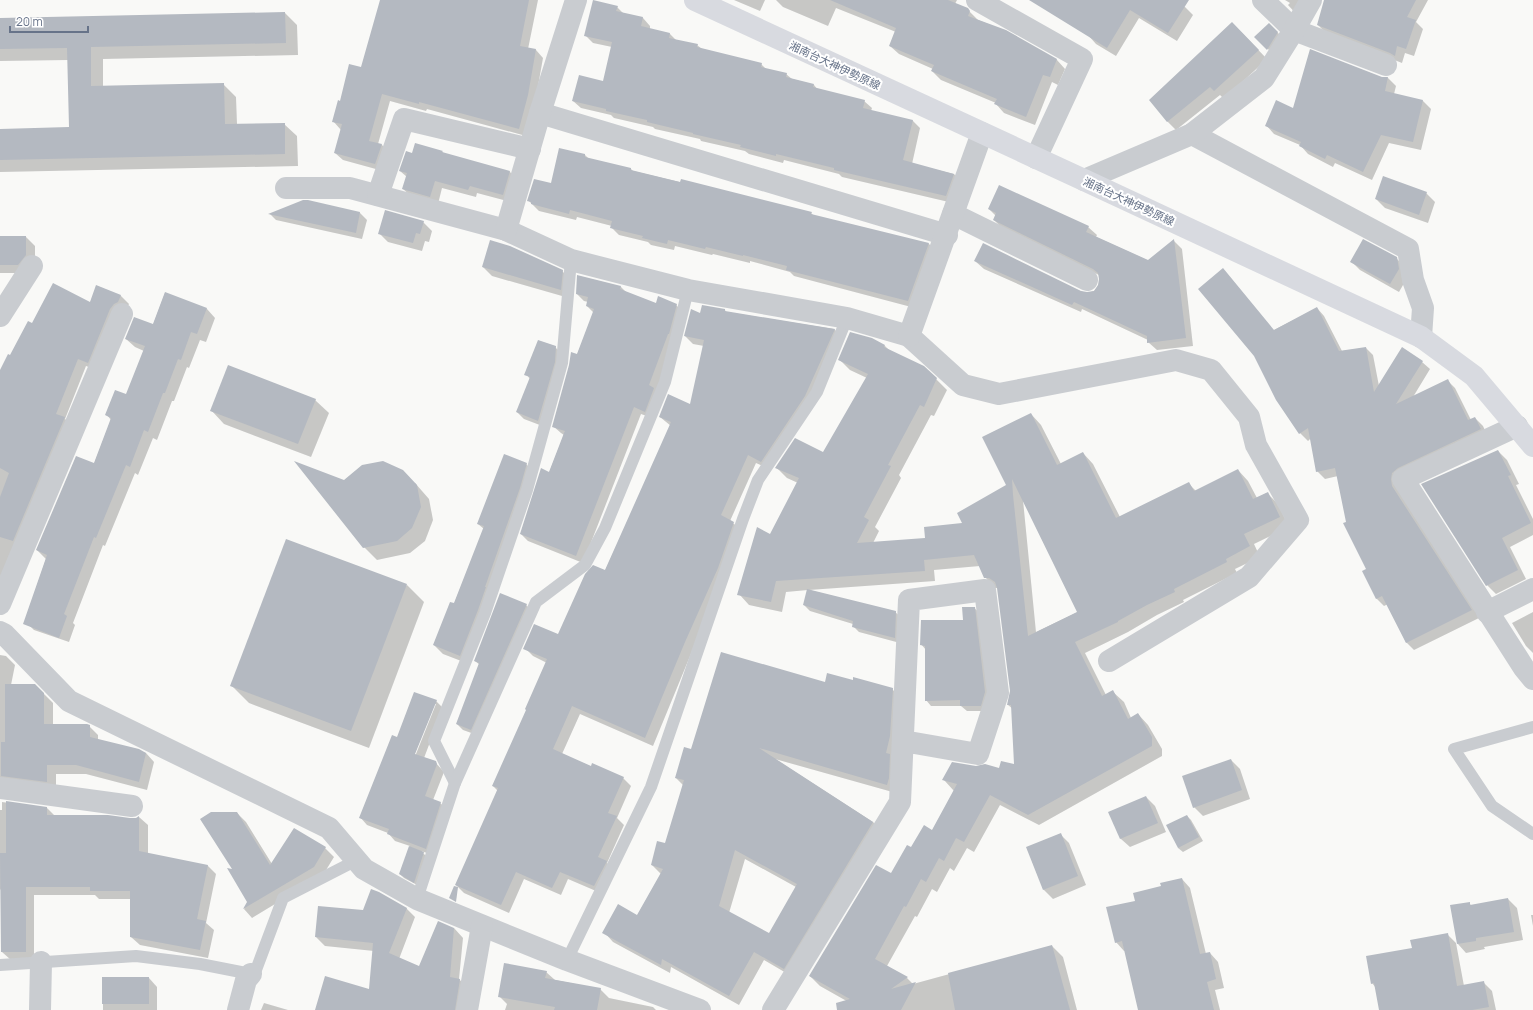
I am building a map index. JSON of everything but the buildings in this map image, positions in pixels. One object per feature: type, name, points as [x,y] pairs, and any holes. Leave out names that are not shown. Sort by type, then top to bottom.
[{"type":"main road","name":"湘南台大神伊勢原線","points":[[694,0],[1084,180],[1420,338],[1474,376],[1533,446]]},
{"type":"street","points":[[506,230],[540,113],[576,0]]},
{"type":"street","points":[[977,0],[1082,58],[1036,158]]},
{"type":"street","points":[[1263,0],[1294,30],[1386,65]]},
{"type":"street","points":[[1084,180],[1192,134],[1264,78],[1311,0]]},
{"type":"street","points":[[540,113],[947,235]]},
{"type":"street","points":[[378,195],[404,120],[530,149]]},
{"type":"street","points":[[909,336],[947,235],[982,133]]},
{"type":"street","points":[[1192,134],[1408,249],[1413,280],[1423,308],[1420,338]]},
{"type":"street","points":[[286,188],[350,188],[506,230],[571,260],[688,290],[847,318],[909,336],[963,386],[999,394],[1176,360],[1211,370],[1249,417],[1256,445],[1298,520],[1249,577],[1109,661]]},
{"type":"street","points":[[953,214],[1087,280]]},
{"type":"street","points":[[0,316],[32,266]]},
{"type":"street","points":[[0,604],[122,314]]},
{"type":"street","points":[[1517,426],[1403,479],[1524,668],[1533,679]]},
{"type":"street","points":[[1488,612],[1533,589]]},
{"type":"street","points":[[773,1010],[900,802],[909,600],[985,590],[998,693],[978,754],[903,741]]},
{"type":"street","points":[[0,632],[4,634],[69,701],[329,828],[364,869],[417,899],[567,960],[700,1010]]},
{"type":"street","points":[[0,788],[132,806]]},
{"type":"street","points":[[467,1010],[482,926]]},
{"type":"street","points":[[40,1010],[41,962]]},
{"type":"street","points":[[238,1010],[246,980],[251,974]]},
{"type":"lane","points":[[455,783],[434,741],[486,613],[527,490],[562,363],[571,260]]},
{"type":"lane","points":[[417,899],[455,783],[536,602],[585,564],[605,528],[665,382],[688,290]]},
{"type":"lane","points":[[567,960],[650,787],[743,519],[758,480],[817,392],[847,318]]},
{"type":"lane","points":[[1533,727],[1454,749],[1492,806],[1533,834]]},
{"type":"lane","points":[[0,965],[136,956],[200,964],[251,974],[256,970],[283,898],[357,860]]}]
